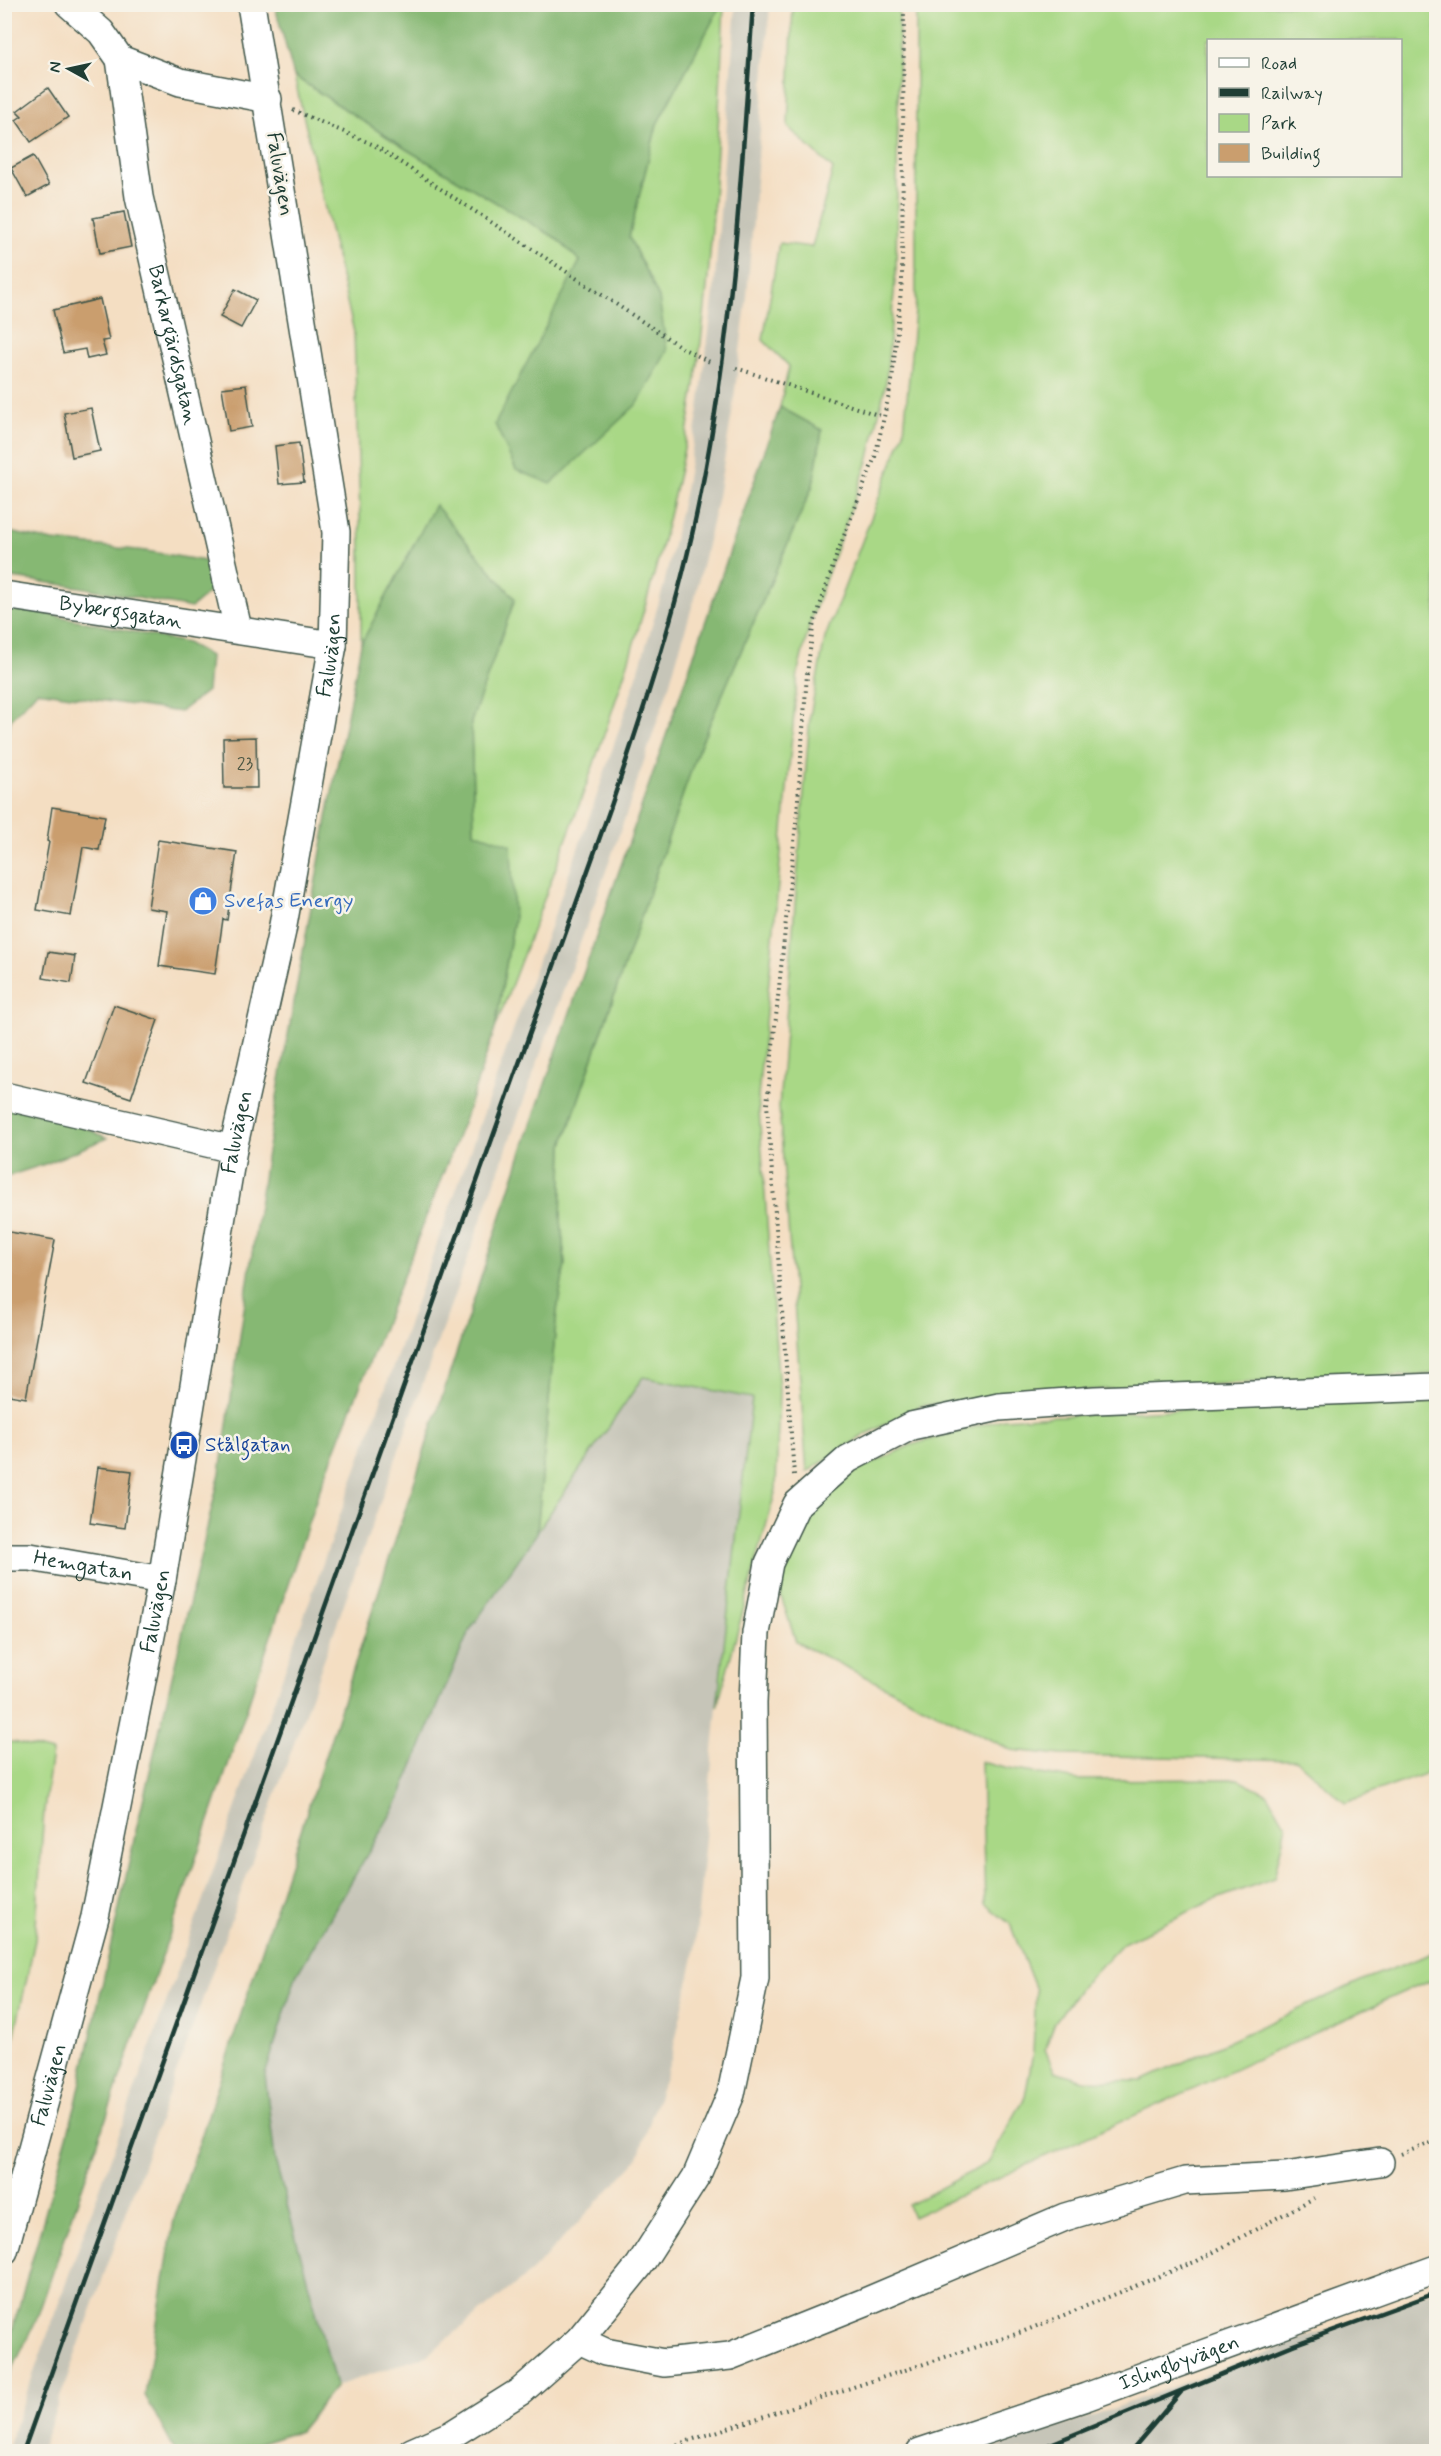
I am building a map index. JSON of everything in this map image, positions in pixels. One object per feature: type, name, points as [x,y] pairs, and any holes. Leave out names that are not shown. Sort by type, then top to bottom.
[{"type":"street","name":"Barkargärdsgatan","points":[[69,4],[101,32],[120,58],[139,197],[238,629]]},
{"type":"street","name":"Faluvägen","points":[[4,2251],[95,1917],[162,1580],[234,1149],[282,931],[333,645],[336,532],[251,4]]},
{"type":"street","points":[[120,58],[180,81],[268,99]]},
{"type":"street","name":"Bybergsgatan","points":[[4,595],[238,629]]},
{"type":"street","points":[[238,629],[333,645]]},
{"type":"street","points":[[4,1096],[234,1149]]},
{"type":"street","points":[[412,2451],[451,2435],[521,2391],[579,2340],[639,2266],[696,2177],[731,2094],[756,1978],[753,1703],[756,1633],[769,1563],[797,1504],[848,1459],[911,1426],[999,1407],[1118,1399],[1437,1387]]},
{"type":"street","name":"Hemgatan","points":[[4,1557],[30,1557],[162,1580]]},
{"type":"street","points":[[579,2340],[605,2352],[664,2363],[730,2356],[1076,2213],[1185,2181],[1285,2176],[1380,2162]]},
{"type":"street","name":"Islingbyvägen","points":[[920,2451],[1086,2397],[1437,2269]]},
{"type":"path","points":[[797,1504],[767,1104],[797,813],[807,674],[813,627],[838,551],[875,457],[892,381],[902,280],[904,4]]},
{"type":"path","points":[[268,99],[374,145],[684,349],[712,363]]},
{"type":"path","points":[[736,368],[884,417]]},
{"type":"path","points":[[1380,2162],[1437,2141]]},
{"type":"path","points":[[654,2451],[1022,2332],[1197,2261],[1319,2195]]},
{"type":"shaded area","points":[[736,5],[770,5],[747,296],[732,413],[718,496],[696,593],[668,689],[627,812],[41,2451],[6,2451],[595,801],[636,679],[664,585],[685,490],[699,409],[714,292]]},
{"type":"shaded area","points":[[643,1377],[752,1398],[717,1707],[694,1957],[671,2059],[637,2160],[532,2271],[426,2356],[336,2386],[275,2160],[265,2075],[296,1976],[398,1802],[469,1631]]},
{"type":"shaded area","points":[[1436,2290],[1436,2451],[984,2451],[1093,2416]]},
{"type":"green space","points":[[279,5],[721,5],[657,124],[629,237],[659,298],[667,351],[638,403],[551,484],[516,470],[495,424],[580,261],[556,238],[406,149],[294,76],[276,10]]},
{"type":"green space","points":[[721,5],[724,5],[710,251],[697,374],[674,495],[638,631],[594,765],[495,1029],[514,919],[474,832],[471,722],[515,599],[435,505],[361,644],[361,548],[354,332],[294,76],[406,149],[556,238],[580,261],[548,325],[659,298],[629,237],[657,124]]},
{"type":"green space","points":[[793,5],[899,5],[896,270],[886,382],[869,458],[810,623],[798,671],[758,1097],[779,1390],[776,1489],[717,1707],[752,1398],[643,1377],[537,1532],[557,1311],[565,1264],[561,1220],[563,1145],[697,753],[813,485],[822,431],[780,407],[789,366],[763,340],[779,243],[812,247],[833,169],[788,127]]},
{"type":"green space","points":[[916,5],[1436,5],[1436,1374],[1008,1394],[920,1406],[863,1436],[807,1472],[779,1107],[810,716],[825,638],[904,432],[916,300]]},
{"type":"green space","points":[[780,407],[822,430],[813,485],[697,753],[563,1145],[561,1220],[565,1264],[557,1311],[537,1533],[469,1631],[398,1802],[296,1976],[265,2075],[275,2160],[336,2386],[299,2431],[235,2451],[175,2451],[145,2395],[174,2220],[526,1139]]},
{"type":"green space","points":[[435,505],[515,599],[471,722],[474,832],[511,845],[514,919],[495,1029],[466,1115],[318,1494],[224,1777],[37,2318],[5,2385],[5,2356],[76,2104],[137,1826],[220,1473],[266,1158],[329,807],[361,644]]},
{"type":"green space","points":[[4,531],[53,541],[146,551],[205,561],[214,588],[191,608],[80,587],[5,577]]},
{"type":"green space","points":[[5,605],[187,643],[210,656],[207,691],[180,712],[37,691],[11,719],[5,744]]},
{"type":"green space","points":[[5,1105],[74,1122],[107,1138],[48,1163],[5,1177]]},
{"type":"green space","points":[[1436,1396],[1436,1770],[1345,1803],[1297,1760],[1061,1755],[1011,1750],[796,1642],[779,1590],[797,1530],[843,1477],[911,1445],[1003,1419]]},
{"type":"green space","points":[[14,1742],[52,1752],[44,1810],[35,1940],[5,2079],[4,1743]]},
{"type":"green space","points":[[981,1762],[1078,1780],[1238,1779],[1268,1794],[1286,1826],[1274,1878],[1211,1901],[1123,1943],[1079,1989],[1055,2022],[1045,2049],[1054,2071],[1084,2080],[1142,2081],[1365,1979],[1436,1952],[1436,1977],[913,2217],[908,2205],[988,2163],[1025,2097],[1033,2053],[1036,1990],[1010,1924],[985,1904]]},
{"type":"building","points":[[48,88],[68,117],[31,142],[16,120],[22,116],[17,111]]},
{"type":"building","points":[[33,156],[49,185],[27,197],[11,168]]},
{"type":"building","points":[[124,212],[131,247],[100,253],[93,218]]},
{"type":"building","points":[[235,289],[256,300],[241,328],[220,317]]},
{"type":"building","points":[[100,299],[109,340],[102,341],[106,355],[87,359],[85,349],[63,353],[53,310]]},
{"type":"building","points":[[246,385],[252,427],[229,431],[222,388]]},
{"type":"building","points":[[91,408],[100,451],[72,457],[64,413]]},
{"type":"building","points":[[299,443],[304,482],[279,484],[275,446]]},
{"type":"building","points":[[256,737],[257,788],[224,788],[223,738]]},
{"type":"building","points":[[52,807],[105,816],[99,850],[83,847],[71,916],[37,910],[49,842],[47,841]]},
{"type":"building","points":[[158,840],[237,852],[227,920],[223,919],[215,974],[159,966],[167,911],[148,908]]},
{"type":"building","points":[[48,952],[75,956],[71,983],[43,978]]},
{"type":"building","points":[[114,1005],[158,1020],[131,1098],[86,1083]]},
{"type":"building","points":[[4,1231],[55,1240],[26,1398],[4,1394]]},
{"type":"building","points":[[98,1467],[132,1471],[125,1528],[90,1523]]},
{"type":"railway","points":[[23,2452],[611,806],[661,651],[693,532],[721,371],[735,249],[753,4]]},
{"type":"railway","points":[[1031,2452],[1293,2345],[1436,2293]]},
{"type":"railway","points":[[1130,2452],[1181,2392]]},
{"type":"place","name":"Svefas Energy","points":[[203,901]]},
{"type":"place","name":"Stålgatan","points":[[184,1445]]}]
